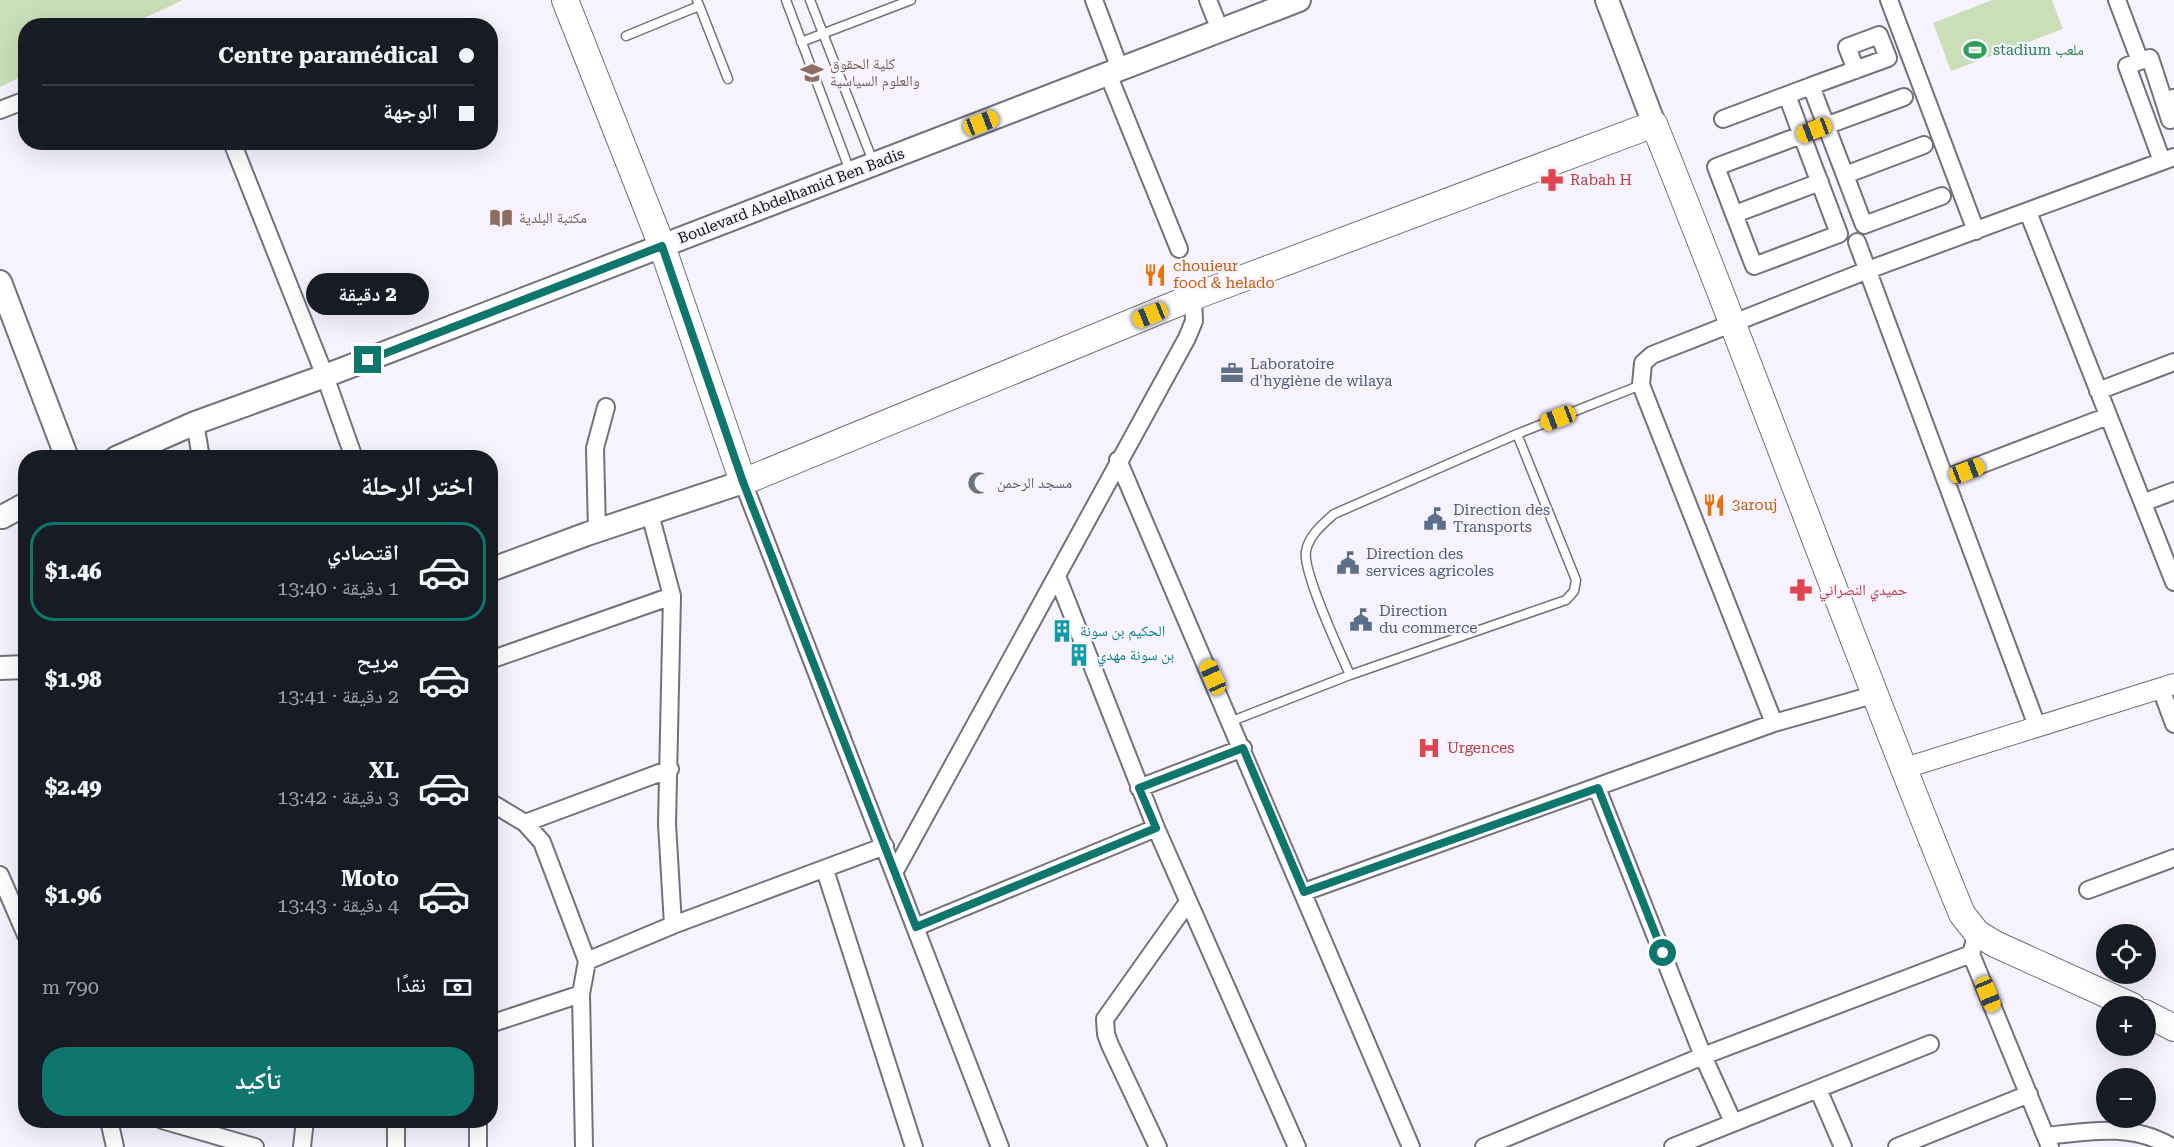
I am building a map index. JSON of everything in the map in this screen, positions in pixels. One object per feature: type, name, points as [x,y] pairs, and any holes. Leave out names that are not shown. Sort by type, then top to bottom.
[{"type":"main road","points":[[565,0],[662,246],[743,482]]},
{"type":"main road","name":"Boulevard Abdelhamid Ben Badis","points":[[134,450],[195,423],[326,376],[1299,0]]},
{"type":"main road","points":[[1607,0],[1734,322],[1902,769],[1974,943],[2107,996]]},
{"type":"main road","points":[[498,567],[743,482],[1193,297],[1654,124]]},
{"type":"main road","points":[[0,282],[64,450]]},
{"type":"main road","points":[[1,518],[18,508]]},
{"type":"main road","points":[[1,518],[18,519]]},
{"type":"main road","points":[[2156,1019],[2174,1028]]},
{"type":"street","points":[[1094,0],[1114,71],[1179,249]]},
{"type":"street","points":[[1208,0],[1220,30]]},
{"type":"street","points":[[1889,0],[1976,231]]},
{"type":"street","points":[[2117,0],[2140,61]]},
{"type":"street","points":[[1774,723],[1641,385],[1643,363],[1652,355],[1734,322],[2168,159],[2127,66],[2150,58],[2169,99],[2170,120],[2174,119]]},
{"type":"street","points":[[1723,119],[1856,70]]},
{"type":"street","points":[[1811,86],[1864,225],[1857,242],[2037,726]]},
{"type":"street","points":[[1787,95],[1839,234]]},
{"type":"street","points":[[1857,242],[1839,234],[1754,266],[1716,167],[1904,97]]},
{"type":"street","points":[[0,110],[18,103]]},
{"type":"street","points":[[1845,174],[1924,145]]},
{"type":"street","points":[[235,150],[326,376],[351,450]]},
{"type":"street","points":[[1734,214],[1820,182]]},
{"type":"street","points":[[1864,225],[1942,196]]},
{"type":"street","points":[[2028,212],[2108,416],[2145,502],[2174,582]]},
{"type":"street","points":[[895,871],[1058,576],[1118,460],[1187,338],[1194,321],[1193,297]]},
{"type":"street","points":[[2098,391],[2174,362]]},
{"type":"street","points":[[597,531],[596,448],[606,407]]},
{"type":"street","points":[[1946,478],[2108,416]]},
{"type":"street","points":[[195,423],[200,450]]},
{"type":"street","points":[[1118,460],[1232,721],[1411,1147]]},
{"type":"street","points":[[743,482],[1000,1147]]},
{"type":"street","points":[[2145,502],[2174,491]]},
{"type":"street","points":[[650,514],[672,596],[668,824],[673,925]]},
{"type":"street","points":[[1058,576],[1139,788],[1298,1147]]},
{"type":"street","points":[[498,657],[672,596]]},
{"type":"street","points":[[1902,769],[2167,686],[2174,724]]},
{"type":"street","points":[[1304,892],[1774,723],[1873,694]]},
{"type":"street","points":[[1139,788],[1243,748]]},
{"type":"street","points":[[525,823],[670,769]]},
{"type":"street","points":[[1598,788],[1703,1056],[1733,1122]]},
{"type":"street","points":[[498,806],[525,823],[542,842],[587,961],[581,994],[584,1147]]},
{"type":"street","points":[[916,927],[1156,828]]},
{"type":"street","points":[[587,961],[673,925],[885,846]]},
{"type":"street","points":[[2088,890],[2174,858]]},
{"type":"street","points":[[825,870],[914,1147]]},
{"type":"street","points":[[0,875],[18,917]]},
{"type":"street","points":[[1158,1147],[1110,1045],[1106,1034],[1105,1019],[1188,902]]},
{"type":"street","points":[[1484,1147],[1974,943],[2048,1142],[2124,1130],[2138,1132],[2172,1147]]},
{"type":"street","points":[[498,1021],[581,994]]},
{"type":"street","points":[[1673,1147],[1930,1044]]},
{"type":"street","points":[[1818,1089],[1843,1147]]},
{"type":"street","points":[[1897,1147],[2029,1094]]},
{"type":"street","points":[[111,1128],[115,1147]]},
{"type":"street","points":[[190,1128],[255,1147]]},
{"type":"street","points":[[302,1147],[304,1128]]},
{"type":"street","points":[[396,1128],[396,1147]]},
{"type":"street","points":[[478,1128],[478,1147]]},
{"type":"lane","points":[[786,0],[850,173]]},
{"type":"lane","points":[[810,0],[874,165]]},
{"type":"lane","points":[[801,42],[911,0]]},
{"type":"lane","points":[[626,36],[698,3],[728,79]]},
{"type":"lane","points":[[1350,675],[1308,572],[1305,552],[1315,532],[1334,514],[1517,434],[1641,385]]},
{"type":"lane","points":[[1232,721],[1350,675],[1566,600],[1574,591],[1576,580],[1517,434]]},
{"type":"green space","points":[[0,0],[183,0],[144,18],[18,18],[18,78],[0,87]]},
{"type":"green space","name":"stadium ملعب","points":[[1992,0],[2052,0],[2063,29],[1951,71],[1933,23]]},
{"type":"place","name":"stadium ملعب","points":[[1975,50]]},
{"type":"place","name":"كلية الحقوق والعلوم السياسية","points":[[812,73]]},
{"type":"place","name":"Rabah H","points":[[1552,180]]},
{"type":"place","name":"مكتبة البلدية","points":[[501,218]]},
{"type":"place","name":"chouieur food & helado","points":[[1155,275]]},
{"type":"place","name":"Laboratoire d'hygiène de wilaya","points":[[1232,373]]},
{"type":"place","name":"مسجد الرحمن","points":[[979,483]]},
{"type":"place","name":"3arouj","points":[[1714,505]]},
{"type":"place","name":"Direction des Transports","points":[[1435,519]]},
{"type":"place","name":"Direction des services agricoles","points":[[1348,563]]},
{"type":"place","name":"حميدي النصراني","points":[[1801,590]]},
{"type":"place","name":"Direction du commerce","points":[[1361,620]]},
{"type":"place","name":"الحكيم بن سونة","points":[[1062,631]]},
{"type":"place","name":"بن سونة مهدي","points":[[1079,655]]},
{"type":"place","name":"Urgences","points":[[1429,748]]},
{"type":"route","points":[[368,360],[662,246],[743,482],[916,927],[1156,828],[1139,788],[1243,748],[1304,892],[1598,788],[1663,953]]}]
